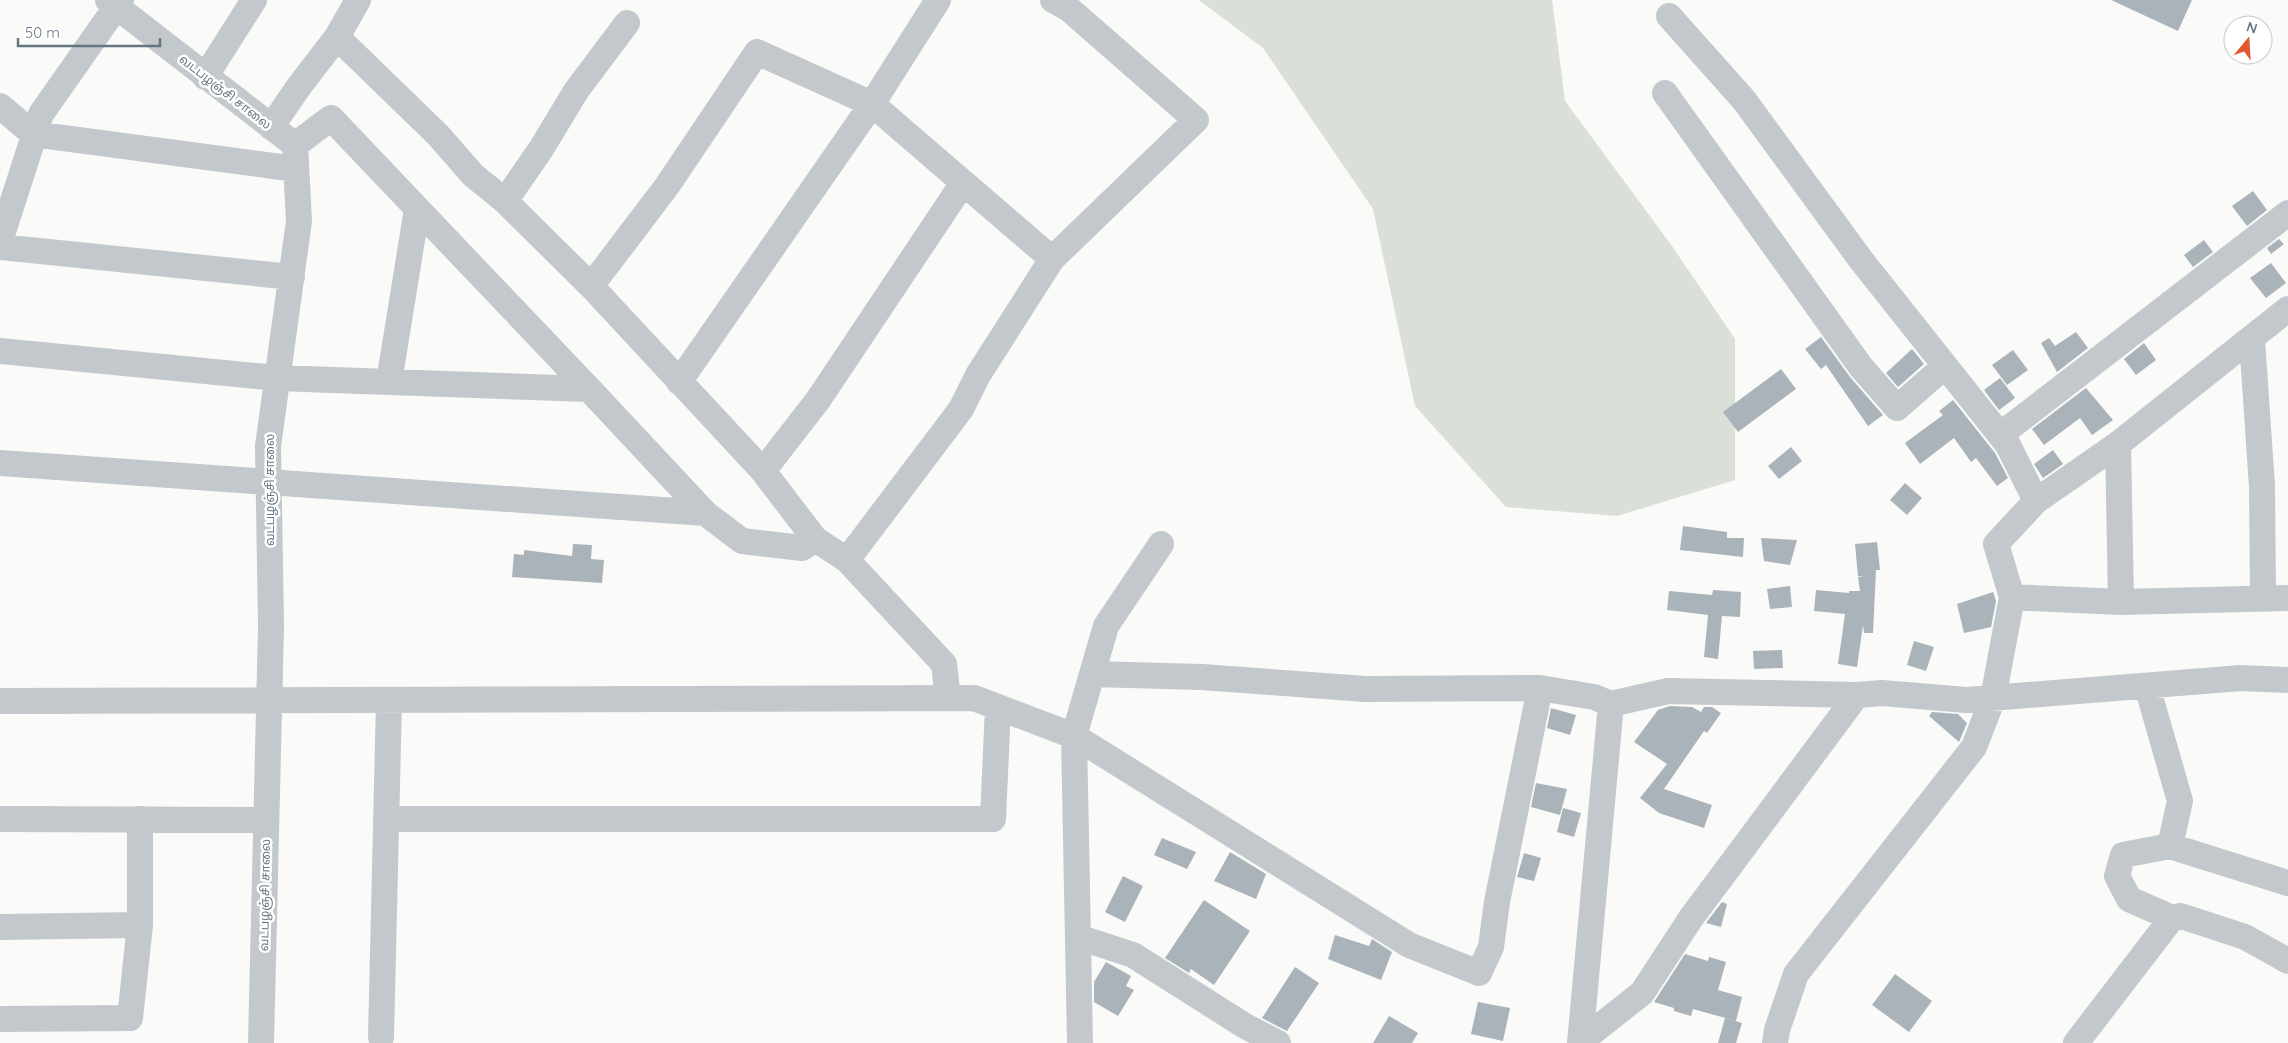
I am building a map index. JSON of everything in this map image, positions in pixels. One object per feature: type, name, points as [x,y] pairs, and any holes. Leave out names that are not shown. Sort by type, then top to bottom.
[{"type":"street","points":[[205,77],[254,0]]},
{"type":"street","points":[[272,127],[300,85],[337,38],[358,0]]},
{"type":"street","points":[[679,382],[872,104],[938,0]]},
{"type":"street","points":[[847,560],[961,409],[978,374],[1052,259],[1196,120],[1069,9],[1054,0]]},
{"type":"street","points":[[0,241],[41,114],[115,2]]},
{"type":"street","name":"வடபழஞ்சி சாலை","points":[[115,2],[205,77],[272,127],[296,157],[299,221],[268,446],[271,626],[261,1043]]},
{"type":"street","points":[[1669,16],[1744,100],[1861,260],[2008,445],[2036,501]]},
{"type":"street","points":[[505,201],[541,149],[576,91],[627,22]]},
{"type":"street","points":[[337,38],[438,135],[474,175],[505,201],[591,286],[763,471],[815,539],[847,560],[944,664],[948,698]]},
{"type":"street","points":[[591,286],[667,186],[757,52],[872,104],[1052,259]]},
{"type":"street","points":[[1665,93],[1861,367],[1897,408],[1944,366]]},
{"type":"street","points":[[0,106],[33,134],[296,157],[331,118],[705,513],[742,541],[802,548],[815,539]]},
{"type":"street","points":[[763,471],[818,400],[963,182]]},
{"type":"street","points":[[389,382],[417,209]]},
{"type":"street","points":[[2000,435],[2288,214]]},
{"type":"street","points":[[0,247],[292,277]]},
{"type":"street","points":[[1775,1043],[1777,1030],[1796,974],[1974,748],[1993,698],[2012,597],[1996,544],[2036,501],[2118,444],[2288,309]]},
{"type":"street","points":[[2012,597],[2121,602],[2276,599],[2262,487],[2252,339]]},
{"type":"street","points":[[0,351],[277,378],[589,389]]},
{"type":"street","points":[[2118,444],[2121,602]]},
{"type":"street","points":[[0,463],[705,513]]},
{"type":"street","points":[[1080,1043],[1074,736],[1106,626],[1161,544]]},
{"type":"street","points":[[1092,674],[1202,677],[1365,689],[1540,688],[1594,697],[1611,704],[1668,691],[1857,695],[1882,693],[1966,700],[2241,678],[2288,680]]},
{"type":"street","points":[[2147,686],[2180,801],[2170,846]]},
{"type":"street","points":[[0,701],[269,702],[974,698],[1074,736],[1409,945],[1479,973],[1491,947],[1497,902],[1540,688]]},
{"type":"street","points":[[1580,1043],[1642,993],[1691,918],[1857,695]]},
{"type":"street","points":[[381,1037],[388,701]]},
{"type":"street","points":[[1580,1043],[1611,704]]},
{"type":"street","points":[[386,819],[993,819],[998,707]]},
{"type":"street","points":[[0,819],[266,820]]},
{"type":"street","points":[[0,1018],[130,1018],[140,925],[140,820]]},
{"type":"street","points":[[2288,883],[2170,846],[2124,855],[2117,876],[2129,899],[2172,918],[2181,916],[2245,937],[2288,961]]},
{"type":"street","points":[[2076,1043],[2172,918]]},
{"type":"street","points":[[0,927],[140,925]]},
{"type":"street","points":[[1078,937],[1133,955],[1245,1026],[1278,1043]]},
{"type":"shaded area","points":[[1199,0],[1552,0],[1565,101],[1672,246],[1735,339],[1735,480],[1617,516],[1506,507],[1415,406],[1373,209],[1263,48]]},
{"type":"building","points":[[2111,0],[2192,0],[2178,31]]},
{"type":"building","points":[[2253,191],[2267,210],[2247,226],[2232,206]]},
{"type":"building","points":[[2279,239],[2284,244],[2271,254],[2267,248]]},
{"type":"building","points":[[2204,240],[2213,252],[2193,267],[2184,255]]},
{"type":"building","points":[[2271,263],[2286,283],[2266,298],[2250,278]]},
{"type":"building","points":[[2076,332],[2088,348],[2057,372],[2041,343],[2049,338],[2055,346]]},
{"type":"building","points":[[1821,337],[1850,377],[1883,415],[1868,426],[1826,365],[1821,369],[1805,349]]},
{"type":"building","points":[[2144,343],[2156,360],[2136,375],[2124,359]]},
{"type":"building","points":[[1912,349],[1924,364],[1898,387],[1886,373]]},
{"type":"building","points":[[2013,350],[2028,370],[2007,385],[1992,365]]},
{"type":"building","points":[[1781,369],[1796,389],[1738,432],[1723,412]]},
{"type":"building","points":[[2000,378],[2015,398],[1999,410],[1984,390]]},
{"type":"building","points":[[2086,388],[2113,420],[2092,435],[2080,418],[2044,445],[2032,429]]},
{"type":"building","points":[[1953,400],[1995,453],[2008,478],[1997,486],[1976,458],[1971,462],[1954,438],[1920,464],[1905,443],[1943,415],[1939,411]]},
{"type":"building","points":[[1791,447],[1802,461],[1779,479],[1768,466]]},
{"type":"building","points":[[2053,450],[2063,464],[2043,478],[2034,464]]},
{"type":"building","points":[[1905,483],[1922,498],[1907,515],[1890,500]]},
{"type":"building","points":[[1683,526],[1727,532],[1727,538],[1744,538],[1743,557],[1680,550]]},
{"type":"building","points":[[1761,538],[1797,540],[1790,565],[1764,561]]},
{"type":"building","points":[[1877,542],[1880,570],[1876,570],[1873,633],[1864,633],[1863,625],[1857,667],[1838,664],[1845,614],[1814,611],[1816,590],[1849,593],[1849,591],[1860,591],[1858,577],[1863,577],[1858,576],[1855,544]]},
{"type":"building","points":[[573,544],[592,545],[591,559],[604,560],[602,583],[512,577],[514,554],[524,555],[524,550],[572,556]]},
{"type":"building","points":[[1790,586],[1792,607],[1770,609],[1767,589]]},
{"type":"building","points":[[1713,590],[1741,592],[1740,617],[1722,616],[1718,659],[1704,657],[1708,615],[1667,610],[1669,591],[1712,595]]},
{"type":"building","points":[[1993,592],[1996,601],[1991,627],[1964,633],[1957,604]]},
{"type":"building","points":[[1914,641],[1934,647],[1926,671],[1907,665]]},
{"type":"building","points":[[1782,650],[1783,668],[1754,669],[1753,651]]},
{"type":"building","points":[[1670,706],[1692,707],[1701,712],[1704,707],[1712,707],[1721,713],[1707,733],[1704,731],[1664,789],[1712,805],[1704,828],[1659,813],[1640,798],[1667,764],[1634,742],[1658,710]]},
{"type":"building","points":[[1551,708],[1576,715],[1570,735],[1547,728]]},
{"type":"building","points":[[1932,712],[1958,714],[1967,723],[1959,742],[1929,716]]},
{"type":"building","points":[[1536,783],[1567,789],[1560,815],[1531,807]]},
{"type":"building","points":[[1563,808],[1581,813],[1574,837],[1557,832]]},
{"type":"building","points":[[1162,838],[1196,852],[1187,869],[1154,855]]},
{"type":"building","points":[[1230,852],[1266,874],[1256,899],[1214,881]]},
{"type":"building","points":[[1524,853],[1541,858],[1534,881],[1517,877]]},
{"type":"building","points":[[1123,876],[1143,886],[1125,922],[1105,912]]},
{"type":"building","points":[[1204,900],[1250,931],[1214,985],[1191,969],[1189,973],[1165,958]]},
{"type":"building","points":[[1722,902],[1727,904],[1721,927],[1706,923]]},
{"type":"building","points":[[1335,935],[1369,946],[1372,939],[1392,952],[1381,980],[1328,959]]},
{"type":"building","points":[[1685,954],[1708,961],[1709,957],[1726,962],[1718,990],[1742,997],[1736,1021],[1693,1009],[1691,1016],[1654,1002]]},
{"type":"building","points":[[1106,962],[1131,976],[1126,986],[1134,990],[1118,1016],[1094,1002],[1094,982]]},
{"type":"building","points":[[1295,967],[1319,983],[1287,1031],[1262,1018]]},
{"type":"building","points":[[1895,974],[1932,1001],[1909,1032],[1872,1005]]},
{"type":"building","points":[[1478,1002],[1510,1008],[1503,1041],[1471,1034]]},
{"type":"building","points":[[1389,1016],[1418,1033],[1412,1043],[1373,1043]]},
{"type":"building","points":[[1725,1018],[1742,1023],[1736,1043],[1718,1043]]}]
